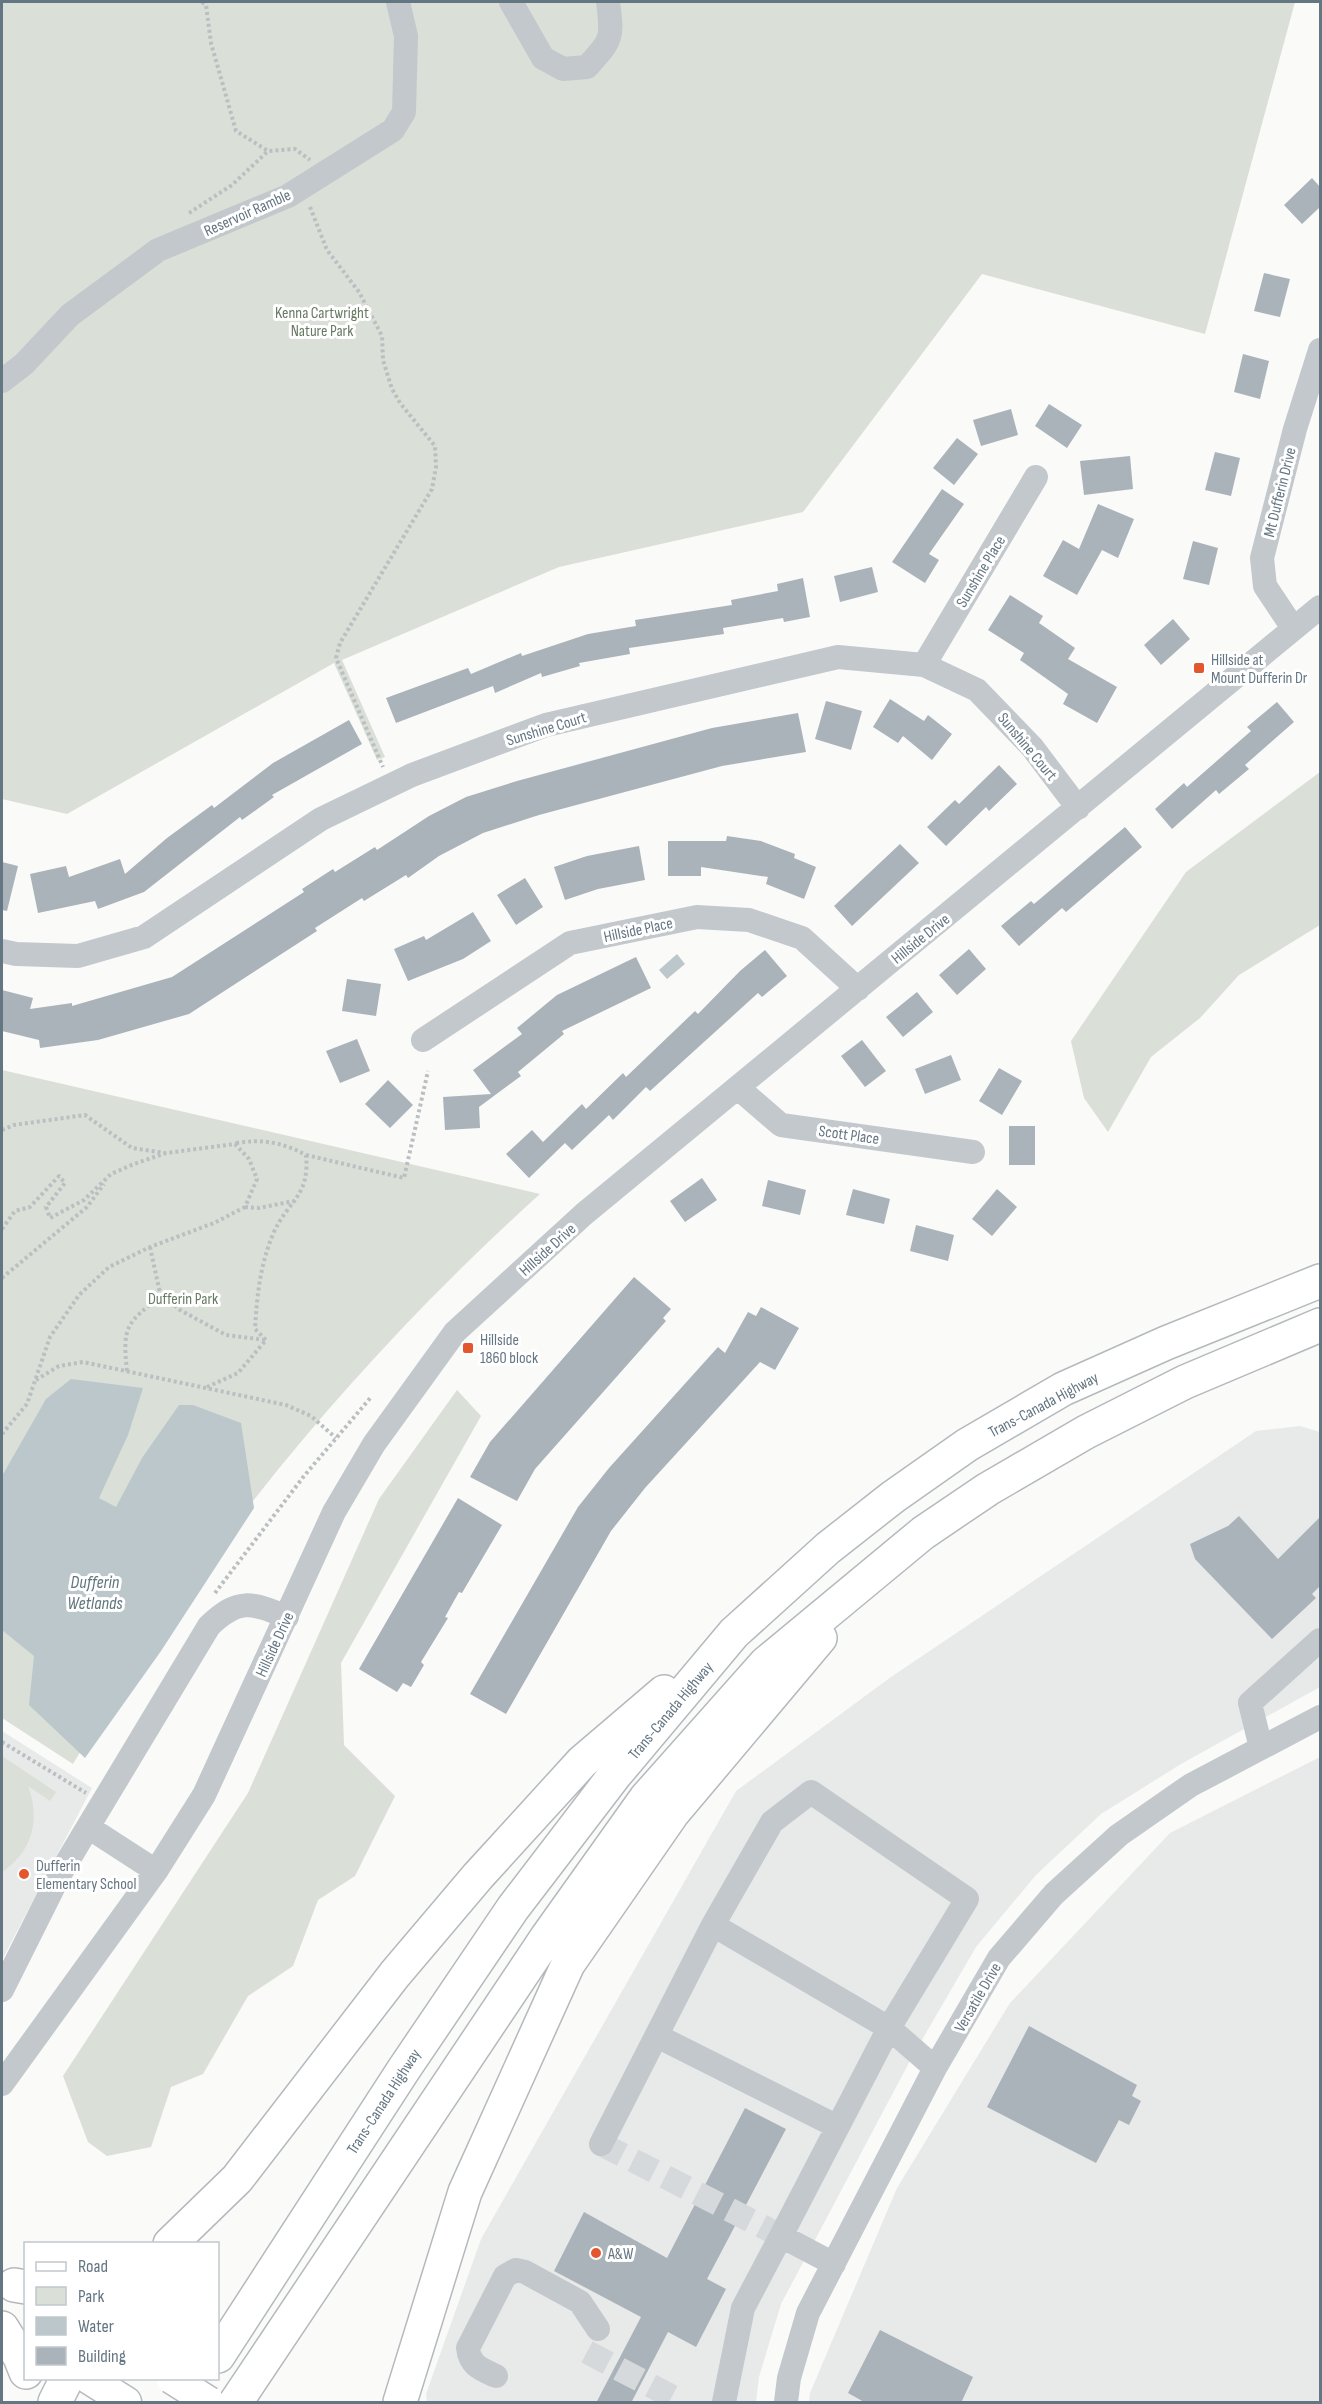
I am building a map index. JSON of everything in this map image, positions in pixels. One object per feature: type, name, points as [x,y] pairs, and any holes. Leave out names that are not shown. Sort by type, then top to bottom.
[{"type":"highway","name":"Trans-Canada Highway","points":[[219,2354],[404,2069],[513,1908],[614,1776],[734,1633],[828,1548],[893,1497],[967,1445],[1063,1389],[1166,1343],[1320,1281]]},
{"type":"highway","points":[[236,2403],[535,1955],[646,1797],[766,1663],[923,1533],[988,1489],[1086,1432],[1185,1382],[1320,1325]]},
{"type":"highway","points":[[399,2403],[465,2192],[568,1964],[672,1814],[875,1572]]},
{"type":"highway","points":[[172,2242],[237,2179],[402,1966],[478,1876],[582,1762],[734,1633]]},
{"type":"highway","points":[[2,2327],[24,2367]]},
{"type":"highway","points":[[28,2380],[36,2403]]},
{"type":"highway","points":[[55,2403],[66,2380]]},
{"type":"highway","points":[[188,2403],[202,2380]]},
{"type":"main road","points":[[2,2327],[24,2339]]},
{"type":"main road","points":[[90,2380],[126,2403]]},
{"type":"main road","points":[[173,2380],[208,2403]]},
{"type":"street","name":"Reservoir Ramble","points":[[2,381],[24,364],[70,315],[158,250],[288,196],[393,130],[404,112],[406,36],[398,2]]},
{"type":"street","points":[[511,2],[543,58],[563,69],[587,67],[610,42],[611,24],[608,2]]},
{"type":"street","name":"Mt Dufferin Drive","points":[[1293,628],[1265,586],[1262,558],[1295,429],[1320,350]]},
{"type":"street","name":"Sunshine Place","points":[[924,665],[1036,477]]},
{"type":"street","name":"Hillside Drive","points":[[2,2084],[156,1871],[204,1795],[334,1512],[374,1444],[455,1332],[584,1214],[1320,608]]},
{"type":"street","name":"Sunshine Court","points":[[2,951],[16,954],[78,956],[144,937],[321,819],[412,775],[546,725],[838,657],[924,665],[977,690],[1032,747],[1078,808]]},
{"type":"street","name":"Hillside Place","points":[[423,1040],[570,943],[697,917],[749,920],[802,938],[858,989]]},
{"type":"street","name":"Scott Place","points":[[738,1088],[781,1125],[973,1152]]},
{"type":"street","points":[[2,1990],[11,1951],[209,1626],[223,1612],[238,1605],[258,1605],[287,1617]]},
{"type":"street","points":[[1261,1748],[1250,1703],[1320,1640]]},
{"type":"street","name":"Versatile Drive","points":[[786,2403],[789,2378],[808,2313],[936,2068],[999,1958],[1054,1894],[1119,1834],[1191,1785],[1320,1717]]},
{"type":"street","points":[[602,2144],[713,1925],[772,1822],[811,1792],[967,1899],[889,2028],[743,2308],[724,2403]]},
{"type":"street","points":[[88,1827],[156,1871]]},
{"type":"street","points":[[713,1925],[889,2028],[936,2068]]},
{"type":"street","points":[[657,2036],[836,2126]]},
{"type":"street","points":[[781,2236],[834,2264]]},
{"type":"street","points":[[496,2376],[477,2367],[469,2359],[468,2348],[505,2276],[516,2270],[525,2271],[580,2302],[598,2329]]},
{"type":"path","points":[[202,2],[206,5],[211,43],[236,131],[268,151],[295,149],[313,162],[313,180],[307,200],[327,250],[359,292],[382,336],[383,360],[392,389],[400,403],[435,447],[436,467],[432,489],[340,644],[336,658],[384,770]]},
{"type":"path","points":[[186,214],[232,184],[268,151]]},
{"type":"path","points":[[2,1228],[15,1211],[30,1207],[59,1176],[65,1183],[46,1207],[50,1218],[84,1200],[111,1174],[166,1153],[262,1139],[291,1147],[306,1155],[404,1178],[428,1071]]},
{"type":"path","points":[[2,1130],[14,1125],[86,1114],[132,1148],[166,1153]]},
{"type":"path","points":[[235,1143],[249,1159],[256,1179],[245,1207]]},
{"type":"path","points":[[266,1340],[255,1329],[260,1271],[274,1231],[303,1189],[308,1172],[306,1155]]},
{"type":"path","points":[[2,1278],[87,1207],[111,1174]]},
{"type":"path","points":[[2,1434],[27,1404],[50,1337],[79,1295],[109,1267],[150,1247],[214,1224],[245,1207],[259,1208],[294,1201]]},
{"type":"path","points":[[150,1247],[162,1295],[180,1310],[226,1335],[266,1340]]},
{"type":"path","points":[[127,1371],[123,1340],[132,1320],[162,1295]]},
{"type":"path","points":[[207,1387],[238,1373],[266,1340]]},
{"type":"path","points":[[35,1380],[59,1366],[83,1362],[286,1405],[311,1416],[336,1438]]},
{"type":"path","points":[[208,1602],[249,1545],[372,1396]]},
{"type":"path","points":[[2,1742],[93,1797]]},
{"type":"shaded area","points":[[1300,1426],[1320,1432],[1320,1687],[1181,1764],[1101,1814],[1036,1875],[976,1947],[912,2057],[781,2304],[759,2377],[756,2402],[427,2402],[426,2394],[481,2239],[736,1791],[891,1677],[1256,1431]]},
{"type":"shaded area","name":"Dufferin Elementary School","points":[[2,1731],[92,1788],[2,1960]]},
{"type":"shaded area","points":[[1320,1757],[1320,2402],[809,2402],[810,2393],[897,2188],[1010,2003],[1170,1833]]},
{"type":"green space","name":"Kenna Cartwright Nature Park","points":[[2,2],[1295,2],[1205,334],[982,274],[803,512],[559,567],[342,660],[385,757],[377,760],[334,663],[67,814],[2,799]]},
{"type":"green space","points":[[1320,772],[1320,925],[1239,975],[1200,1018],[1151,1057],[1108,1132],[1084,1098],[1071,1041],[1186,872]]},
{"type":"green space","name":"Dufferin Park","points":[[2,1070],[540,1194],[472,1257],[407,1323],[285,1461],[173,1608],[73,1764],[2,1718]]},
{"type":"green space","points":[[457,1390],[481,1416],[341,1663],[344,1745],[395,1796],[355,1876],[318,1900],[293,1966],[248,1996],[203,2074],[171,2087],[151,2147],[107,2156],[88,2142],[63,2076],[248,1793],[379,1499]]},
{"type":"green space","points":[[2,1756],[56,1792],[50,1801],[28,1786],[34,1811],[31,1834],[21,1855],[2,1872]]},
{"type":"water","points":[[677,954],[685,964],[667,979],[659,970]]},
{"type":"water","name":"Dufferin Wetlands","points":[[71,1379],[143,1388],[128,1435],[99,1498],[116,1507],[142,1458],[179,1405],[193,1405],[241,1423],[254,1508],[161,1651],[85,1758],[29,1705],[34,1656],[2,1630],[2,1476],[46,1399]]},
{"type":"building","points":[[1312,178],[1320,187],[1320,207],[1302,224],[1284,205]]},
{"type":"building","points":[[1264,273],[1290,279],[1280,317],[1254,311]]},
{"type":"building","points":[[1243,354],[1269,361],[1260,399],[1234,392]]},
{"type":"building","points":[[1049,404],[1082,425],[1067,448],[1035,426]]},
{"type":"building","points":[[1011,409],[1018,435],[981,446],[973,420]]},
{"type":"building","points":[[957,438],[978,454],[954,485],[933,468]]},
{"type":"building","points":[[1215,452],[1240,458],[1231,496],[1205,490]]},
{"type":"building","points":[[1130,456],[1133,489],[1084,495],[1080,461]]},
{"type":"building","points":[[942,489],[964,504],[929,554],[939,560],[925,583],[892,562]]},
{"type":"building","points":[[1098,504],[1134,519],[1118,558],[1102,550],[1077,595],[1043,576],[1063,540],[1079,549]]},
{"type":"building","points":[[1193,541],[1218,548],[1209,585],[1183,579]]},
{"type":"building","points":[[872,567],[878,592],[840,602],[834,576]]},
{"type":"building","points":[[803,578],[810,617],[784,622],[783,618],[723,628],[724,634],[629,648],[630,654],[579,663],[580,666],[542,677],[541,673],[495,693],[493,686],[396,723],[386,698],[468,668],[471,674],[521,653],[522,656],[588,634],[636,626],[635,620],[732,605],[731,600],[778,591],[777,584]]},
{"type":"building","points":[[1010,595],[1043,616],[1039,623],[1075,648],[1068,659],[1117,687],[1097,723],[1063,704],[1068,694],[1020,660],[1024,653],[988,630]]},
{"type":"building","points":[[1173,619],[1190,639],[1161,665],[1144,645]]},
{"type":"building","points":[[890,699],[924,721],[928,715],[952,734],[932,760],[903,736],[898,743],[873,727]]},
{"type":"building","points":[[826,701],[862,711],[851,750],[815,739]]},
{"type":"building","points":[[1277,702],[1294,722],[1245,765],[1249,769],[1219,794],[1216,790],[1172,829],[1155,809],[1184,783],[1187,787],[1251,731],[1247,727]]},
{"type":"building","points":[[798,713],[806,752],[722,766],[539,815],[483,833],[439,856],[408,878],[406,875],[364,901],[362,898],[315,928],[317,931],[189,1014],[98,1040],[40,1048],[39,1040],[2,1031],[2,990],[33,998],[30,1009],[72,1003],[72,1006],[172,977],[304,892],[302,889],[333,869],[335,872],[375,847],[377,850],[429,816],[466,797],[712,728]]},
{"type":"building","points":[[349,720],[362,744],[272,795],[274,797],[242,820],[240,817],[144,892],[98,909],[95,901],[38,913],[30,874],[66,866],[69,877],[120,859],[125,874],[167,838],[212,805],[214,808],[273,763]]},
{"type":"building","points":[[999,765],[1017,784],[989,811],[986,807],[946,846],[927,827],[955,800],[959,804]]},
{"type":"building","points":[[1125,827],[1142,847],[1066,912],[1062,908],[1019,946],[1001,926],[1031,901],[1034,904]]},
{"type":"building","points":[[727,836],[761,841],[795,854],[794,858],[816,867],[804,899],[766,884],[768,877],[701,867],[701,876],[668,876],[668,841],[726,841]]},
{"type":"building","points":[[900,844],[919,863],[852,926],[834,906]]},
{"type":"building","points":[[639,846],[645,880],[598,889],[565,900],[554,867],[587,856]]},
{"type":"building","points":[[2,862],[18,866],[7,911],[2,910]]},
{"type":"building","points":[[525,878],[543,907],[516,925],[497,895]]},
{"type":"building","points":[[473,912],[491,941],[463,959],[408,981],[394,949],[424,936],[426,940]]},
{"type":"building","points":[[969,949],[986,969],[957,995],[939,975]]},
{"type":"building","points":[[765,950],[787,976],[762,997],[758,993],[650,1091],[646,1087],[613,1120],[609,1115],[572,1150],[565,1143],[529,1178],[506,1154],[532,1130],[543,1142],[582,1104],[586,1109],[623,1073],[626,1077],[695,1011],[698,1014],[740,971]]},
{"type":"building","points":[[636,957],[651,988],[562,1031],[564,1034],[518,1072],[521,1076],[479,1107],[480,1128],[445,1130],[443,1097],[491,1094],[473,1070],[522,1034],[517,1028],[557,995]]},
{"type":"building","points":[[347,979],[381,984],[376,1016],[342,1011]]},
{"type":"building","points":[[917,992],[933,1012],[903,1037],[886,1017]]},
{"type":"building","points":[[357,1039],[370,1071],[340,1083],[326,1051]]},
{"type":"building","points":[[862,1040],[886,1071],[865,1087],[841,1056]]},
{"type":"building","points":[[951,1055],[961,1080],[925,1094],[915,1069]]},
{"type":"building","points":[[999,1068],[1022,1081],[1002,1115],[979,1101]]},
{"type":"building","points":[[388,1080],[413,1105],[390,1128],[365,1104]]},
{"type":"building","points":[[1009,1126],[1035,1126],[1035,1165],[1009,1165]]},
{"type":"building","points":[[702,1178],[717,1200],[685,1222],[670,1201]]},
{"type":"building","points":[[768,1180],[806,1190],[800,1215],[762,1206]]},
{"type":"building","points":[[853,1189],[890,1199],[884,1224],[846,1215]]},
{"type":"building","points":[[997,1189],[1017,1207],[992,1236],[972,1219]]},
{"type":"building","points":[[916,1225],[954,1235],[948,1261],[910,1251]]},
{"type":"building","points":[[634,1277],[671,1309],[663,1318],[666,1321],[535,1469],[517,1501],[470,1477],[490,1442]]},
{"type":"building","points":[[761,1307],[799,1328],[775,1370],[760,1362],[645,1488],[611,1531],[506,1714],[470,1694],[578,1507],[609,1468],[718,1347],[725,1353],[748,1312],[756,1316]]},
{"type":"building","points":[[458,1498],[502,1525],[462,1593],[459,1592],[445,1617],[448,1618],[421,1662],[424,1665],[411,1687],[403,1683],[397,1692],[359,1669]]},
{"type":"building","points":[[1239,1516],[1278,1559],[1320,1517],[1320,1586],[1312,1594],[1316,1598],[1272,1639],[1195,1559],[1190,1544],[1228,1526]]},
{"type":"building","points":[[1029,2026],[1137,2085],[1132,2096],[1141,2101],[1129,2125],[1119,2120],[1096,2163],[987,2107]]},
{"type":"building","points":[[745,2108],[786,2129],[707,2279],[726,2289],[696,2347],[668,2332],[631,2403],[596,2403],[641,2317],[554,2271],[584,2212],[667,2258]]},
{"type":"building","points":[[880,2330],[973,2377],[961,2403],[866,2403],[848,2393]]},
{"type":"tunnel","points":[[601,2144],[781,2236]]},
{"type":"tunnel","points":[[587,2352],[682,2402]]},
{"type":"place","name":"Hillside at Mount Dufferin Dr","points":[[1199,668]]},
{"type":"place","name":"Hillside 1860 block","points":[[468,1348]]},
{"type":"place","name":"Dufferin Elementary School","points":[[24,1874]]},
{"type":"place","name":"A&W","points":[[596,2253]]}]
